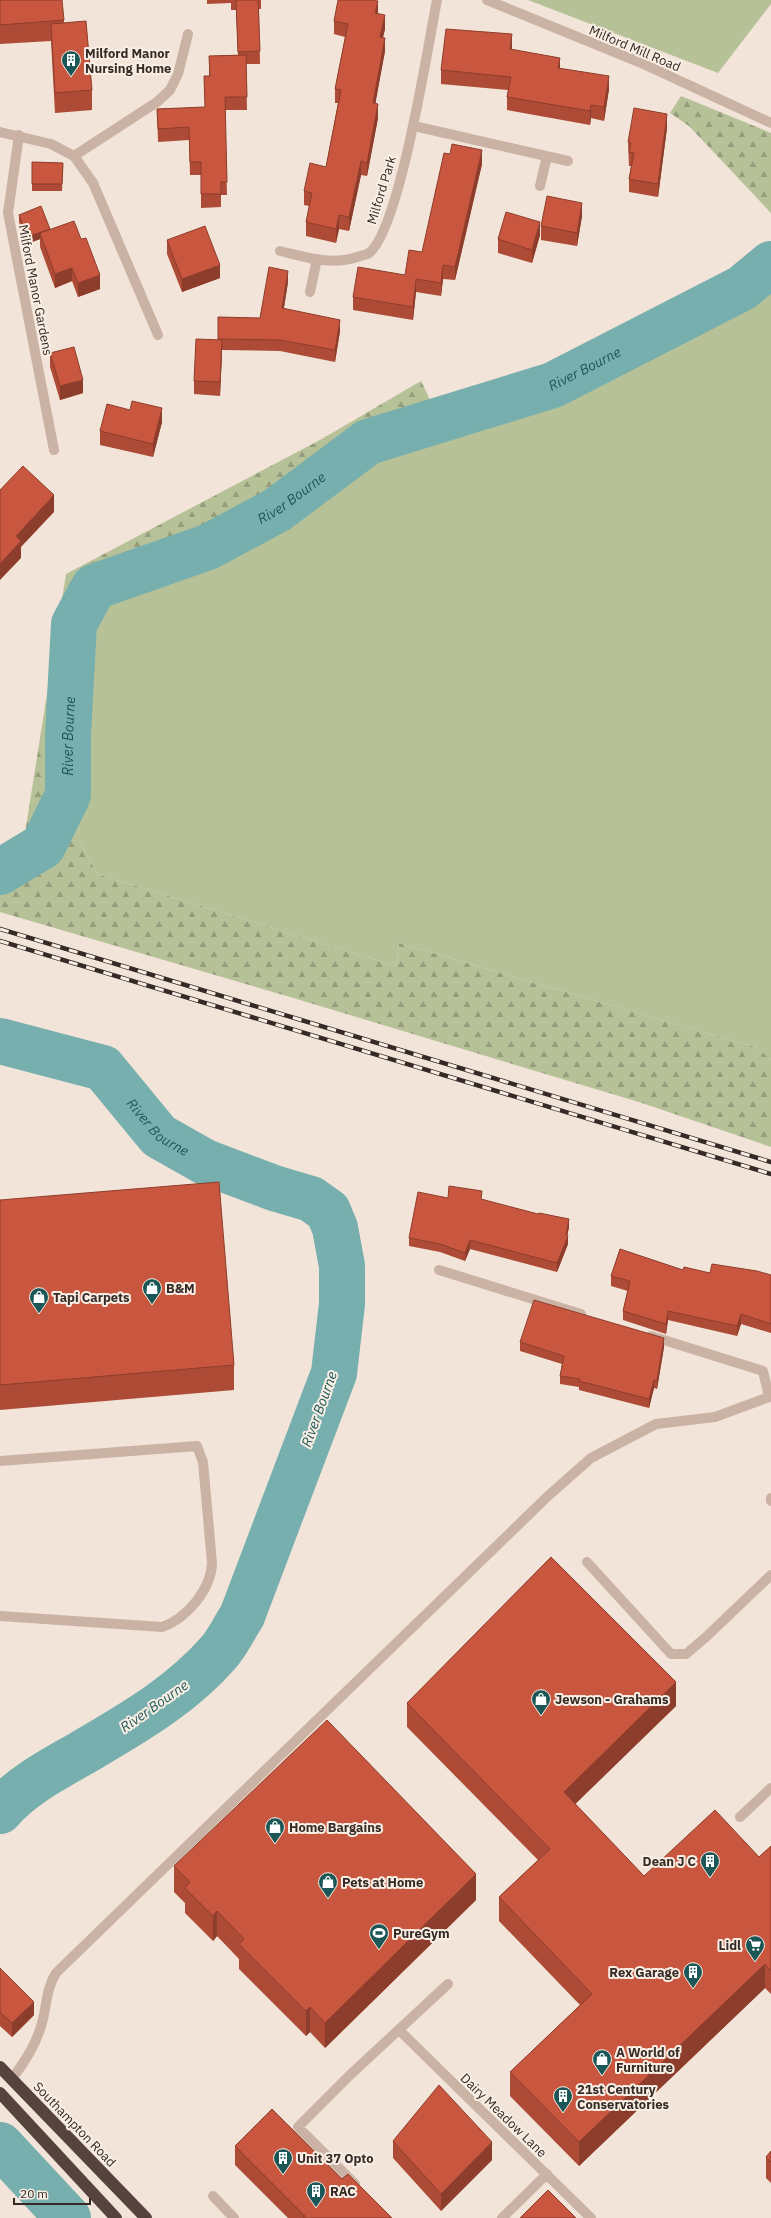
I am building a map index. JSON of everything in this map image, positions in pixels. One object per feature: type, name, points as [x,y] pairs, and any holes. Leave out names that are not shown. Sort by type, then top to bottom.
[{"type":"highway","name":"Southampton Road","points":[[0,2067],[146,2218]]},
{"type":"highway","points":[[0,2093],[116,2218]]},
{"type":"street","name":"Milford Park","points":[[280,251],[326,262],[348,260],[369,253],[386,228],[414,126],[437,0]]},
{"type":"street","name":"Milford Mill Road","points":[[487,0],[639,62],[771,124]]},
{"type":"street","points":[[74,156],[157,102],[170,90],[178,74],[188,34]]},
{"type":"street","points":[[414,126],[568,161]]},
{"type":"street","points":[[0,132],[19,135],[52,144],[74,156],[96,190],[158,335]]},
{"type":"street","name":"Milford Manor Gardens","points":[[19,135],[8,213],[54,450]]},
{"type":"street","points":[[540,186],[547,156]]},
{"type":"street","points":[[310,292],[317,260]]},
{"type":"street","points":[[439,1270],[590,1317]]},
{"type":"street","points":[[12,2079],[34,2048],[42,2022],[48,1990],[56,1973],[548,1496],[592,1458],[656,1424],[715,1417],[769,1397],[763,1371],[643,1333]]},
{"type":"street","points":[[0,1461],[197,1446],[203,1462],[212,1563],[212,1574],[204,1590],[182,1617],[162,1627],[0,1616]]},
{"type":"street","points":[[587,1562],[671,1654],[686,1654],[771,1575]]},
{"type":"street","points":[[740,1817],[771,1788]]},
{"type":"street","points":[[362,2191],[298,2127],[350,2075],[448,1984]]},
{"type":"street","name":"Dairy Meadow Lane","points":[[399,2030],[591,2218]]},
{"type":"street","points":[[502,2218],[547,2174]]},
{"type":"street","points":[[213,2196],[234,2218]]},
{"type":"green space","points":[[528,0],[771,0],[771,4],[718,73]]},
{"type":"green space","points":[[681,96],[771,133],[771,213],[689,126],[670,113]]},
{"type":"green space","points":[[771,278],[771,1060],[758,1048],[399,943],[396,966],[97,874],[78,837],[87,658],[97,618],[112,598],[370,461],[622,369]]},
{"type":"green space","points":[[421,381],[446,433],[370,461],[112,598],[97,618],[87,658],[78,837],[97,874],[396,966],[399,943],[758,1048],[771,1060],[771,1147],[642,1103],[290,997],[0,912],[0,846],[25,833],[66,574],[320,440]]},
{"type":"building","points":[[0,0],[62,0],[64,20],[0,25]]},
{"type":"building","points":[[236,0],[258,0],[260,51],[238,52]]},
{"type":"building","points":[[338,0],[378,1],[375,13],[385,15],[380,37],[385,38],[373,103],[378,104],[367,163],[361,161],[349,217],[339,215],[336,229],[306,222],[312,193],[304,191],[310,163],[326,167],[341,90],[335,89],[348,24],[334,21]]},
{"type":"building","points":[[86,21],[92,90],[55,93],[51,24]]},
{"type":"building","points":[[446,29],[512,34],[510,49],[560,58],[558,68],[609,76],[604,107],[591,105],[590,111],[507,97],[511,77],[441,70]]},
{"type":"building","points":[[246,55],[247,97],[225,97],[227,182],[221,182],[221,194],[201,194],[201,162],[190,162],[189,127],[158,129],[157,109],[205,107],[204,76],[210,76],[209,56]]},
{"type":"building","points":[[634,108],[667,114],[658,184],[629,179],[634,153],[629,152],[631,143],[628,142]]},
{"type":"building","points":[[452,144],[482,150],[455,267],[443,265],[441,283],[416,279],[413,307],[353,297],[358,267],[405,275],[409,250],[422,252],[444,153],[450,154]]},
{"type":"building","points":[[32,162],[63,163],[62,184],[32,184]]},
{"type":"building","points":[[547,196],[582,203],[577,233],[541,226]]},
{"type":"building","points":[[41,206],[50,229],[27,237],[19,215]]},
{"type":"building","points":[[506,212],[540,222],[532,250],[498,239]]},
{"type":"building","points":[[74,221],[81,239],[86,238],[100,275],[78,283],[72,268],[55,274],[40,233]]},
{"type":"building","points":[[205,226],[220,265],[182,279],[167,240]]},
{"type":"building","points":[[269,267],[288,271],[282,308],[340,320],[335,350],[280,340],[218,339],[218,317],[260,318]]},
{"type":"building","points":[[196,339],[222,340],[220,382],[194,381]]},
{"type":"building","points":[[74,347],[83,380],[60,386],[50,353]]},
{"type":"building","points":[[132,401],[162,408],[153,444],[100,431],[107,404],[130,410]]},
{"type":"building","points":[[23,466],[54,495],[16,536],[21,541],[0,564],[0,490]]},
{"type":"building","points":[[219,1182],[234,1365],[0,1385],[0,1200]]},
{"type":"building","points":[[449,1186],[482,1191],[481,1199],[538,1214],[569,1219],[566,1235],[568,1236],[557,1263],[470,1240],[465,1253],[440,1244],[409,1238],[418,1192],[448,1198]]},
{"type":"building","points":[[620,1249],[683,1270],[684,1267],[710,1273],[712,1264],[757,1271],[771,1275],[771,1324],[741,1314],[737,1326],[668,1311],[666,1324],[623,1311],[630,1281],[611,1276]]},
{"type":"building","points":[[534,1300],[664,1338],[657,1380],[654,1380],[649,1399],[579,1381],[580,1379],[560,1376],[564,1356],[520,1342]]},
{"type":"building","points":[[551,1557],[676,1682],[564,1792],[644,1876],[715,1810],[759,1857],[771,1846],[771,1971],[765,1964],[579,2142],[510,2072],[592,1994],[499,1897],[550,1849],[407,1703]]},
{"type":"building","points":[[327,1720],[476,1874],[325,2023],[310,2007],[306,2011],[239,1944],[244,1939],[217,1911],[213,1916],[185,1888],[190,1882],[174,1866]]},
{"type":"building","points":[[0,1968],[34,2002],[12,2023],[0,2012]]},
{"type":"building","points":[[439,2085],[492,2142],[441,2194],[393,2141]]},
{"type":"building","points":[[272,2109],[342,2179],[348,2174],[392,2218],[303,2218],[305,2216],[235,2146]]},
{"type":"building","points":[[771,2151],[771,2162],[766,2157]]},
{"type":"building","points":[[548,2190],[576,2218],[520,2218]]},
{"type":"waterway","name":"River Bourne","points":[[0,872],[43,846],[68,795],[68,735],[74,624],[94,587],[208,547],[277,510],[368,442],[553,385],[742,288],[771,264]]},
{"type":"waterway","name":"River Bourne","points":[[0,1041],[103,1068],[159,1136],[205,1162],[274,1188],[311,1199],[328,1211],[335,1228],[342,1266],[342,1304],[334,1373],[242,1616],[228,1639],[219,1652],[204,1668],[172,1696],[137,1720],[38,1779],[8,1802],[0,1811]]},
{"type":"waterway","name":"River Bourne","points":[[0,2145],[68,2218]]},
{"type":"railway","points":[[0,929],[771,1162]]},
{"type":"railway","points":[[0,941],[771,1174]]},
{"type":"place","name":"Milford Manor Nursing Home","points":[[71,77]]},
{"type":"place","name":"B&M","points":[[152,1305]]},
{"type":"place","name":"Tapi Carpets","points":[[39,1314]]},
{"type":"place","name":"Jewson - Grahams","points":[[541,1716]]},
{"type":"place","name":"Home Bargains","points":[[275,1844]]},
{"type":"place","name":"Dean J C","points":[[710,1878]]},
{"type":"place","name":"Pets at Home","points":[[328,1899]]},
{"type":"place","name":"PureGym","points":[[379,1950]]},
{"type":"place","name":"Lidl","points":[[755,1962]]},
{"type":"place","name":"Rex Garage","points":[[693,1989]]},
{"type":"place","name":"A World of Furniture","points":[[602,2076]]},
{"type":"place","name":"21st Century Conservatories","points":[[563,2113]]},
{"type":"place","name":"Unit 37 Opto","points":[[283,2175]]},
{"type":"place","name":"RAC","points":[[316,2208]]}]
